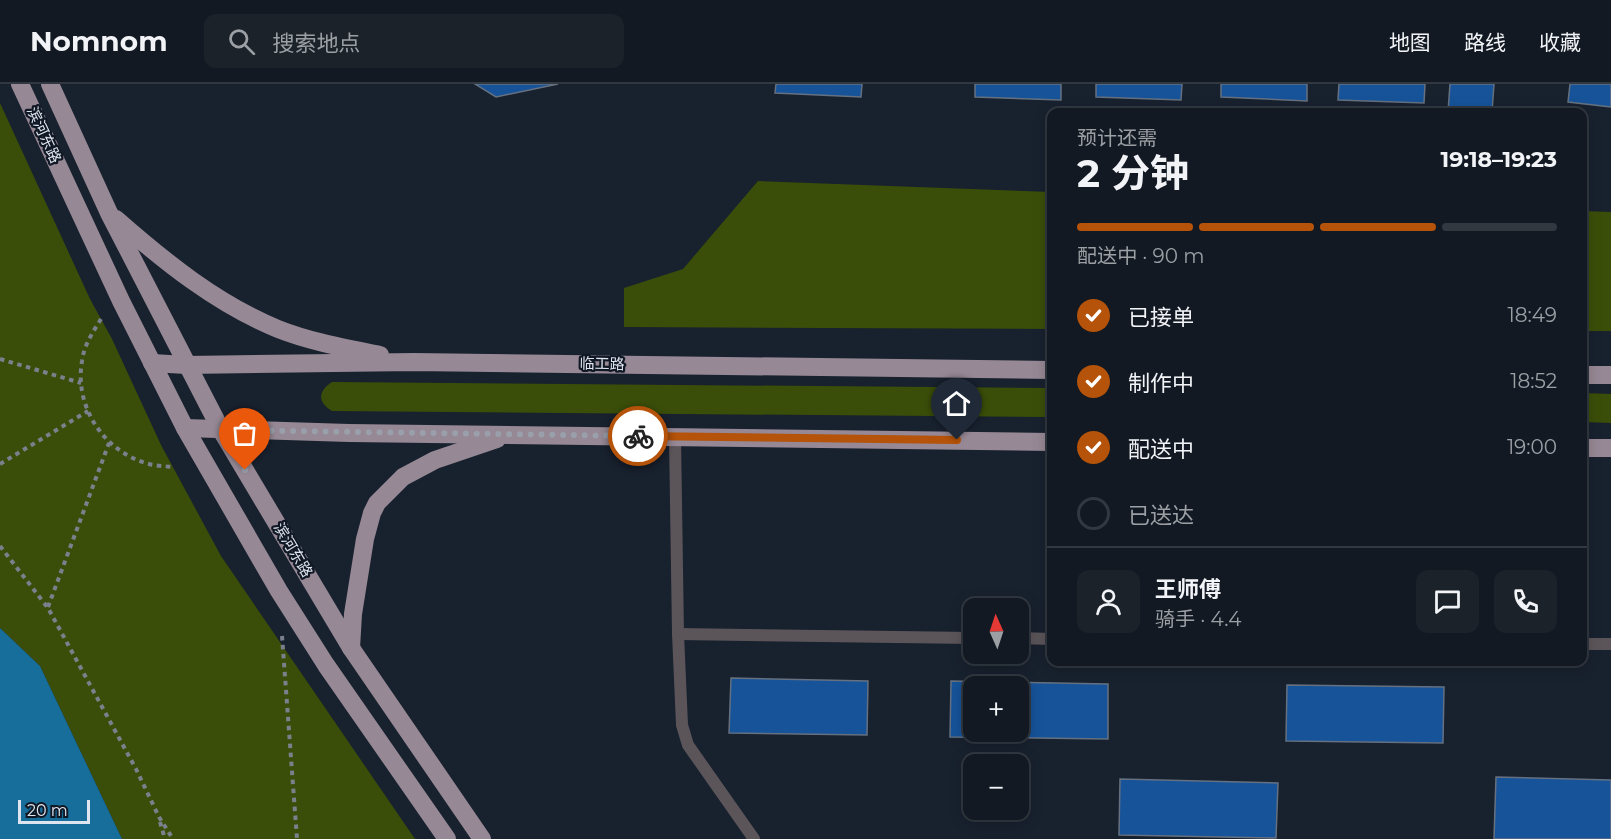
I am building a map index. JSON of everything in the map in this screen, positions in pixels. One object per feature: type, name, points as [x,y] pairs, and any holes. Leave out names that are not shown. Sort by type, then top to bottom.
[{"type":"main road","name":"滨河东路","points":[[20,84],[185,428],[279,591],[326,665],[447,839]]},
{"type":"main road","name":"滨河东路","points":[[50,84],[109,213],[221,430],[351,648],[482,839]]},
{"type":"main road","points":[[109,213],[153,251],[218,298],[250,316],[316,342],[414,362]]},
{"type":"main road","name":"临工路","points":[[152,363],[414,362],[1047,370]]},
{"type":"main road","points":[[1587,375],[1611,375]]},
{"type":"main road","points":[[185,428],[1047,442]]},
{"type":"main road","points":[[351,648],[353,614],[365,539],[372,513],[381,498],[403,477],[435,460],[512,434]]},
{"type":"main road","points":[[1587,448],[1611,448]]},
{"type":"lane","points":[[675,436],[682,725],[688,745],[754,839]]},
{"type":"lane","points":[[678,634],[963,638]]},
{"type":"lane","points":[[1029,639],[1047,639]]},
{"type":"lane","points":[[1587,644],[1611,644]]},
{"type":"path","points":[[101,319],[89,338],[82,360],[81,383],[85,405],[95,425],[109,443],[128,456],[149,464],[172,467]]},
{"type":"path","points":[[0,359],[81,383]]},
{"type":"path","points":[[0,464],[88,411]]},
{"type":"path","points":[[48,608],[109,443]]},
{"type":"path","points":[[0,546],[48,608],[131,759],[159,817],[173,839]]},
{"type":"path","points":[[282,626],[297,839]]},
{"type":"path","points":[[159,817],[165,839]]},
{"type":"green space","points":[[0,103],[90,299],[112,339],[161,445],[221,556],[415,839],[122,839],[40,666],[0,628]]},
{"type":"green space","points":[[758,181],[1047,192],[1047,329],[624,327],[624,288],[683,269]]},
{"type":"green space","points":[[1587,211],[1611,212],[1611,331],[1587,331]]},
{"type":"green space","points":[[332,382],[1046,388],[1047,417],[332,411],[324,404],[321,396],[327,385]]},
{"type":"green space","points":[[1587,393],[1611,394],[1611,423],[1587,422]]},
{"type":"water","points":[[0,628],[40,666],[122,839],[0,839]]},
{"type":"building","points":[[475,84],[558,84],[496,97]]},
{"type":"building","points":[[776,84],[862,84],[861,97],[775,93]]},
{"type":"building","points":[[975,84],[1061,84],[1061,100],[975,97]]},
{"type":"building","points":[[1096,84],[1182,84],[1181,100],[1096,97]]},
{"type":"building","points":[[1221,84],[1307,84],[1307,101],[1221,97]]},
{"type":"building","points":[[1339,84],[1425,84],[1424,103],[1338,100]]},
{"type":"building","points":[[1450,84],[1494,84],[1492,108],[1448,108]]},
{"type":"building","points":[[1570,84],[1611,84],[1611,107],[1568,102]]},
{"type":"building","points":[[731,678],[868,681],[867,735],[729,733]]},
{"type":"building","points":[[951,681],[963,681],[963,737],[950,737]]},
{"type":"building","points":[[1029,682],[1108,684],[1108,739],[1029,738]]},
{"type":"building","points":[[1287,685],[1444,687],[1443,743],[1286,741]]},
{"type":"building","points":[[1496,777],[1611,780],[1611,839],[1494,839]]},
{"type":"building","points":[[1120,779],[1278,783],[1276,838],[1119,835]]},
{"type":"way so far","points":[[245,470],[221,430],[638,436]]},
{"type":"route","points":[[638,436],[957,440]]}]
